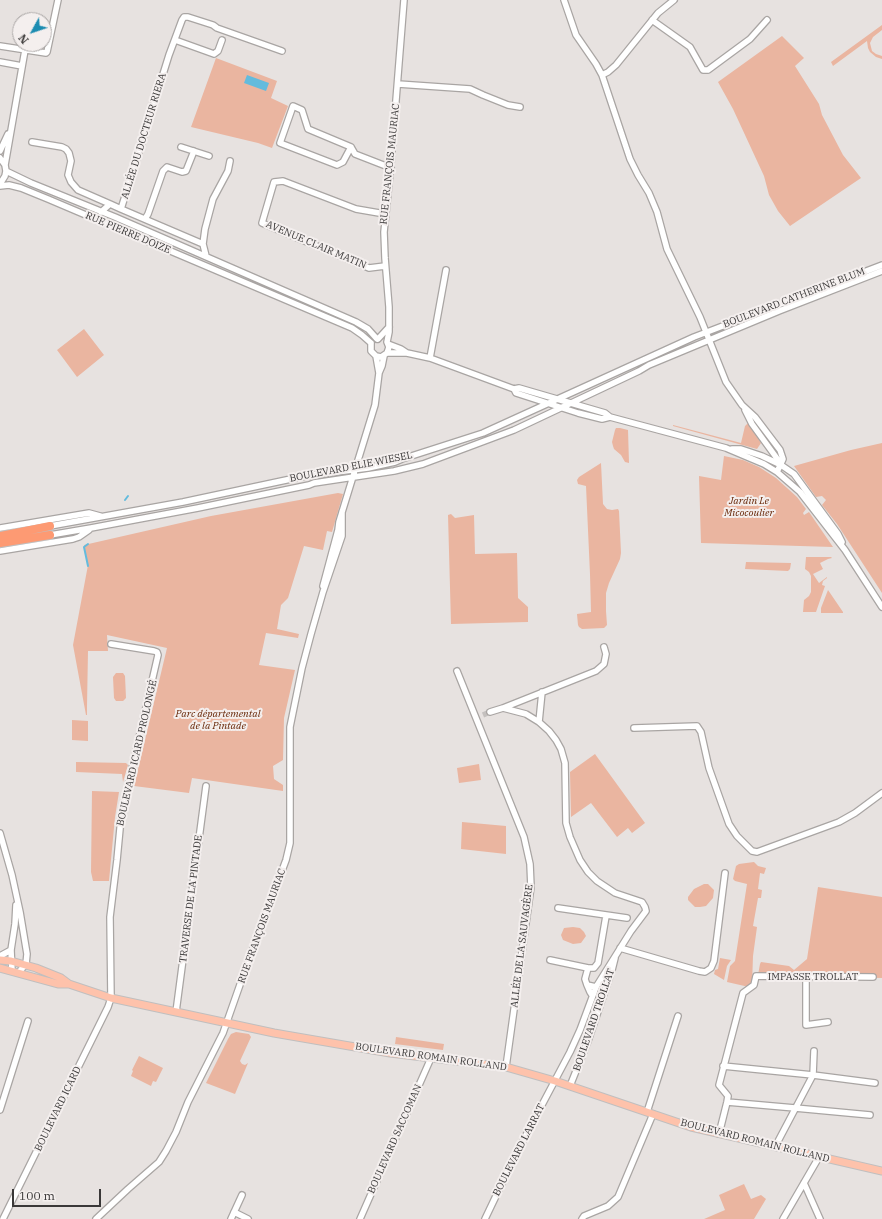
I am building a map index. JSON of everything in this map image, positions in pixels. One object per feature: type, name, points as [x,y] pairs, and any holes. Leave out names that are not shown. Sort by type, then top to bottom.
[{"type":"highway","name":"BOULEVARD ELIE WIESEL","points":[[0,536],[50,530]]},
{"type":"highway","name":"BOULEVARD ELIE WIESEL","points":[[0,543],[50,530]]},
{"type":"main road","name":"BOULEVARD ROMAIN ROLLAND","points":[[0,960],[26,964],[61,978],[69,984],[111,998],[226,1023],[376,1051],[506,1067],[555,1081],[692,1127],[882,1171]]},
{"type":"main road","name":"BOULEVARD ROMAIN ROLLAND","points":[[0,968],[58,984],[69,984]]},
{"type":"street","points":[[52,28],[58,0]]},
{"type":"street","name":"RUE FRANÇOIS MAURIAC","points":[[96,1219],[163,1157],[176,1132],[188,1102],[222,1035],[286,860],[290,843],[290,727],[302,668],[323,592],[323,583],[333,550],[339,522],[376,398],[379,374],[389,347],[387,343],[389,332],[389,307],[385,266],[384,232],[391,168],[404,0]]},
{"type":"street","points":[[564,0],[576,35],[602,75],[630,159],[649,193],[657,212],[667,249],[706,332],[726,382],[742,405],[755,417],[780,450],[783,459],[777,472]]},
{"type":"street","points":[[602,75],[616,65],[652,20],[674,0]]},
{"type":"street","name":"ALLÉE DU DOCTEUR RIERA","points":[[101,212],[110,204],[121,210],[175,40],[184,17],[213,25],[217,28],[282,52]]},
{"type":"street","points":[[652,20],[690,47],[703,70],[708,70],[750,39],[767,20]]},
{"type":"street","points":[[175,40],[214,54],[218,51],[222,40]]},
{"type":"street","points":[[0,46],[12,48]]},
{"type":"street","points":[[0,185],[5,176],[11,128],[25,52]]},
{"type":"street","points":[[0,62],[22,66]]},
{"type":"street","points":[[398,84],[470,89],[508,104],[520,107]]},
{"type":"street","points":[[351,147],[344,162],[337,165],[280,143],[293,106],[302,110],[308,129],[351,147],[355,154],[391,168]]},
{"type":"street","points":[[0,151],[11,128]]},
{"type":"street","points":[[32,142],[66,149],[70,153],[71,159],[68,175],[71,182],[78,190],[110,204]]},
{"type":"street","points":[[181,147],[209,156]]},
{"type":"street","points":[[145,220],[163,171],[167,167],[182,172],[186,171],[194,151]]},
{"type":"street","points":[[0,158],[5,168]]},
{"type":"street","points":[[206,256],[203,244],[205,229],[214,198],[228,171],[230,161]]},
{"type":"street","name":"RUE PIERRE DOIZE","points":[[5,168],[31,183],[206,256],[356,322],[368,329],[377,339]]},
{"type":"street","name":"AVENUE CLAIR MATIN","points":[[385,266],[369,268],[262,223],[274,182],[283,181],[356,210],[386,214]]},
{"type":"street","name":"RUE PIERRE DOIZE","points":[[0,185],[9,185],[21,188],[42,196],[352,328],[371,343]]},
{"type":"street","points":[[121,210],[203,244]]},
{"type":"street","name":"BOULEVARD CATHERINE BLUM","points":[[706,332],[831,283],[882,265]]},
{"type":"street","points":[[430,358],[446,270]]},
{"type":"street","name":"BOULEVARD CATHERINE BLUM","points":[[709,339],[882,271]]},
{"type":"street","points":[[254,287],[257,278]]},
{"type":"street","points":[[371,343],[389,327]]},
{"type":"street","name":"BOULEVARD ELIE WIESEL","points":[[50,530],[103,517],[183,502],[305,476],[395,462],[483,433],[706,332]]},
{"type":"street","points":[[377,339],[381,339],[401,349],[407,354]]},
{"type":"street","name":"BOULEVARD ELIE WIESEL","points":[[50,530],[91,528],[198,508],[314,483],[394,471],[442,457],[514,430],[649,365],[709,339]]},
{"type":"street","name":"RUE FRANÇOIS MAURIAC","points":[[371,343],[371,351],[376,356],[379,374]]},
{"type":"street","points":[[376,356],[378,357],[386,354],[407,354],[430,358],[514,389],[519,388],[605,413],[610,417],[762,456],[781,465],[794,474],[838,534],[845,550]]},
{"type":"street","points":[[514,389],[516,393],[562,408],[602,419],[610,417]]},
{"type":"street","points":[[726,448],[764,464],[777,472],[800,492],[845,550],[882,607]]},
{"type":"street","points":[[0,528],[89,513],[103,517]]},
{"type":"street","points":[[0,551],[73,539],[79,537],[91,528]]},
{"type":"street","name":"BOULEVARD ICARD PROLONGÉ","points":[[110,644],[154,651],[157,652],[158,655],[126,790],[121,818],[110,916],[111,998]]},
{"type":"street","points":[[490,712],[596,671],[604,664],[606,654],[604,647]]},
{"type":"street","name":"ALLÉE DE LA SAUVAGÈRE","points":[[457,671],[524,837],[530,864],[531,887],[506,1067]]},
{"type":"street","points":[[539,722],[542,692]]},
{"type":"street","name":"BOULEVARD TROLLAT","points":[[502,708],[526,714],[539,722],[556,740],[565,763],[566,823],[570,837],[580,860],[588,872],[597,881],[615,893],[642,902],[646,911],[615,954],[596,987],[580,1030],[555,1081]]},
{"type":"street","points":[[476,717],[483,715]]},
{"type":"street","points":[[634,728],[697,726],[701,732],[708,768],[729,824],[737,836],[752,851],[757,852],[839,822],[855,813],[882,793]]},
{"type":"street","name":"TRAVERSE DE LA PINTADE","points":[[176,1012],[206,786]]},
{"type":"street","points":[[0,833],[12,875],[27,954],[26,964],[16,972],[11,961],[11,950],[16,900]]},
{"type":"street","points":[[620,948],[693,970],[705,972],[711,968],[714,961],[725,872]]},
{"type":"street","points":[[558,908],[627,918]]},
{"type":"street","points":[[550,960],[594,968],[598,963],[606,916]]},
{"type":"street","points":[[13,937],[24,936]]},
{"type":"street","points":[[0,956],[11,950]]},
{"type":"street","name":"BOULEVARD TROLLAT","points":[[570,1086],[588,1041],[612,970],[615,954]]},
{"type":"street","points":[[588,968],[585,979],[592,995]]},
{"type":"street","name":"IMPASSE TROLLAT","points":[[727,1102],[728,1096],[719,1085],[723,1066],[744,993],[754,985],[756,976],[873,977]]},
{"type":"street","points":[[806,977],[806,1025],[828,1022]]},
{"type":"street","points":[[587,985],[596,987]]},
{"type":"street","name":"BOULEVARD ICARD","points":[[3,1219],[108,1007],[111,998]]},
{"type":"street","points":[[582,1219],[584,1216],[608,1206],[618,1197],[650,1113],[678,1016]]},
{"type":"street","points":[[0,1110],[28,1021]]},
{"type":"street","points":[[775,1146],[813,1075],[814,1051]]},
{"type":"street","name":"BOULEVARD SACCOMAN","points":[[360,1219],[431,1058]]},
{"type":"street","points":[[723,1066],[875,1083]]},
{"type":"street","name":"BOULEVARD LARRAT","points":[[485,1219],[516,1154],[555,1081]]},
{"type":"street","points":[[719,1134],[727,1102],[870,1115]]},
{"type":"street","points":[[783,1219],[819,1157]]},
{"type":"street","points":[[804,1183],[820,1219]]},
{"type":"street","points":[[231,1219],[242,1195]]},
{"type":"street","points":[[234,1212],[248,1219]]},
{"type":"green space","points":[[882,25],[882,30],[873,37],[870,43],[872,51],[882,56],[882,59],[876,57],[870,52],[867,41],[833,66],[831,62]]},
{"type":"green space","points":[[782,36],[804,58],[795,66],[819,104],[822,115],[843,155],[861,178],[790,226],[778,211],[769,195],[764,176],[733,109],[718,82]]},
{"type":"green space","points":[[216,58],[277,81],[271,98],[288,106],[272,148],[258,143],[191,127]]},
{"type":"green space","points":[[84,329],[104,355],[77,377],[57,350]]},
{"type":"green space","points":[[748,423],[761,443],[757,449],[673,426],[741,443],[745,426]]},
{"type":"green space","points":[[616,428],[628,430],[629,463],[625,462],[621,455],[614,449],[612,442]]},
{"type":"green space","points":[[882,443],[882,593],[837,524],[822,505],[826,500],[822,496],[816,497],[794,466]]},
{"type":"green space","name":"Jardin Le Micocoulier","points":[[724,456],[743,460],[759,467],[776,478],[797,497],[806,509],[803,513],[804,515],[809,512],[833,547],[701,543],[699,476],[721,480]]},
{"type":"green space","points":[[601,463],[603,504],[607,509],[618,509],[619,511],[621,553],[606,593],[607,625],[604,628],[582,629],[578,625],[577,614],[591,612],[590,574],[586,486],[578,484],[577,480],[579,477]]},
{"type":"green space","name":"Parc départemental de la Pintade","points":[[338,493],[343,494],[332,532],[327,531],[323,550],[304,546],[288,598],[281,605],[277,629],[299,634],[298,638],[266,633],[259,665],[295,670],[284,718],[283,760],[273,766],[274,779],[283,785],[283,791],[192,778],[189,793],[134,786],[167,648],[107,635],[108,651],[88,651],[86,715],[73,645],[88,565],[84,545],[211,516]]},
{"type":"green space","points":[[451,514],[455,518],[474,515],[475,554],[517,553],[518,598],[528,607],[528,622],[451,624],[448,515]]},
{"type":"green space","points":[[806,557],[832,558],[820,563],[823,569],[813,574],[819,583],[827,577],[823,581],[822,585],[825,586],[816,612],[803,612],[804,600],[811,592],[811,576],[805,569]]},
{"type":"green space","points":[[746,562],[791,563],[788,571],[745,569]]},
{"type":"green space","points":[[828,590],[843,613],[821,613],[821,608]]},
{"type":"green space","points":[[116,673],[123,673],[125,676],[126,698],[123,701],[116,701],[114,698],[113,677]]},
{"type":"green space","points":[[72,720],[88,721],[88,741],[72,740]]},
{"type":"green space","points":[[595,754],[645,823],[632,833],[628,828],[617,837],[591,803],[571,817],[570,772]]},
{"type":"green space","points":[[76,762],[126,763],[128,765],[123,782],[122,774],[76,772]]},
{"type":"green space","points":[[479,764],[481,780],[459,783],[457,768]]},
{"type":"green space","points":[[92,791],[119,792],[109,881],[93,881],[91,872]]},
{"type":"green space","points":[[462,822],[506,826],[506,854],[461,849]]},
{"type":"green space","points":[[754,862],[758,866],[766,868],[764,874],[760,873],[758,889],[762,890],[761,898],[758,898],[753,926],[757,927],[753,956],[752,985],[749,987],[727,982],[730,966],[735,961],[747,884],[735,881],[733,879],[736,866],[739,864]]},
{"type":"green space","points":[[704,884],[708,884],[714,890],[713,898],[706,906],[695,907],[688,900],[688,897],[694,889]]},
{"type":"green space","points":[[818,887],[882,897],[882,978],[758,975],[761,962],[789,966],[794,970],[807,959]]},
{"type":"green space","points":[[564,928],[580,928],[586,936],[581,943],[573,944],[563,940],[561,935]]},
{"type":"green space","points":[[720,958],[731,960],[727,966],[724,980],[714,974],[715,970],[718,969]]},
{"type":"green space","points":[[236,1032],[249,1034],[251,1037],[240,1061],[245,1065],[248,1063],[235,1094],[206,1083],[228,1039],[231,1034]]},
{"type":"green space","points":[[396,1037],[444,1044],[443,1050],[395,1044]]},
{"type":"green space","points":[[139,1056],[163,1068],[156,1082],[153,1081],[151,1086],[131,1076],[132,1070]]},
{"type":"green space","points":[[744,1184],[751,1199],[761,1195],[766,1199],[754,1219],[704,1219],[725,1210],[719,1195]]},
{"type":"water","points":[[247,75],[269,83],[266,91],[244,83]]},
{"type":"waterway","points":[[125,500],[128,496]]},
{"type":"waterway","points":[[88,544],[84,547],[88,566]]},
{"type":"tunnel","points":[[483,715],[490,712]]}]
